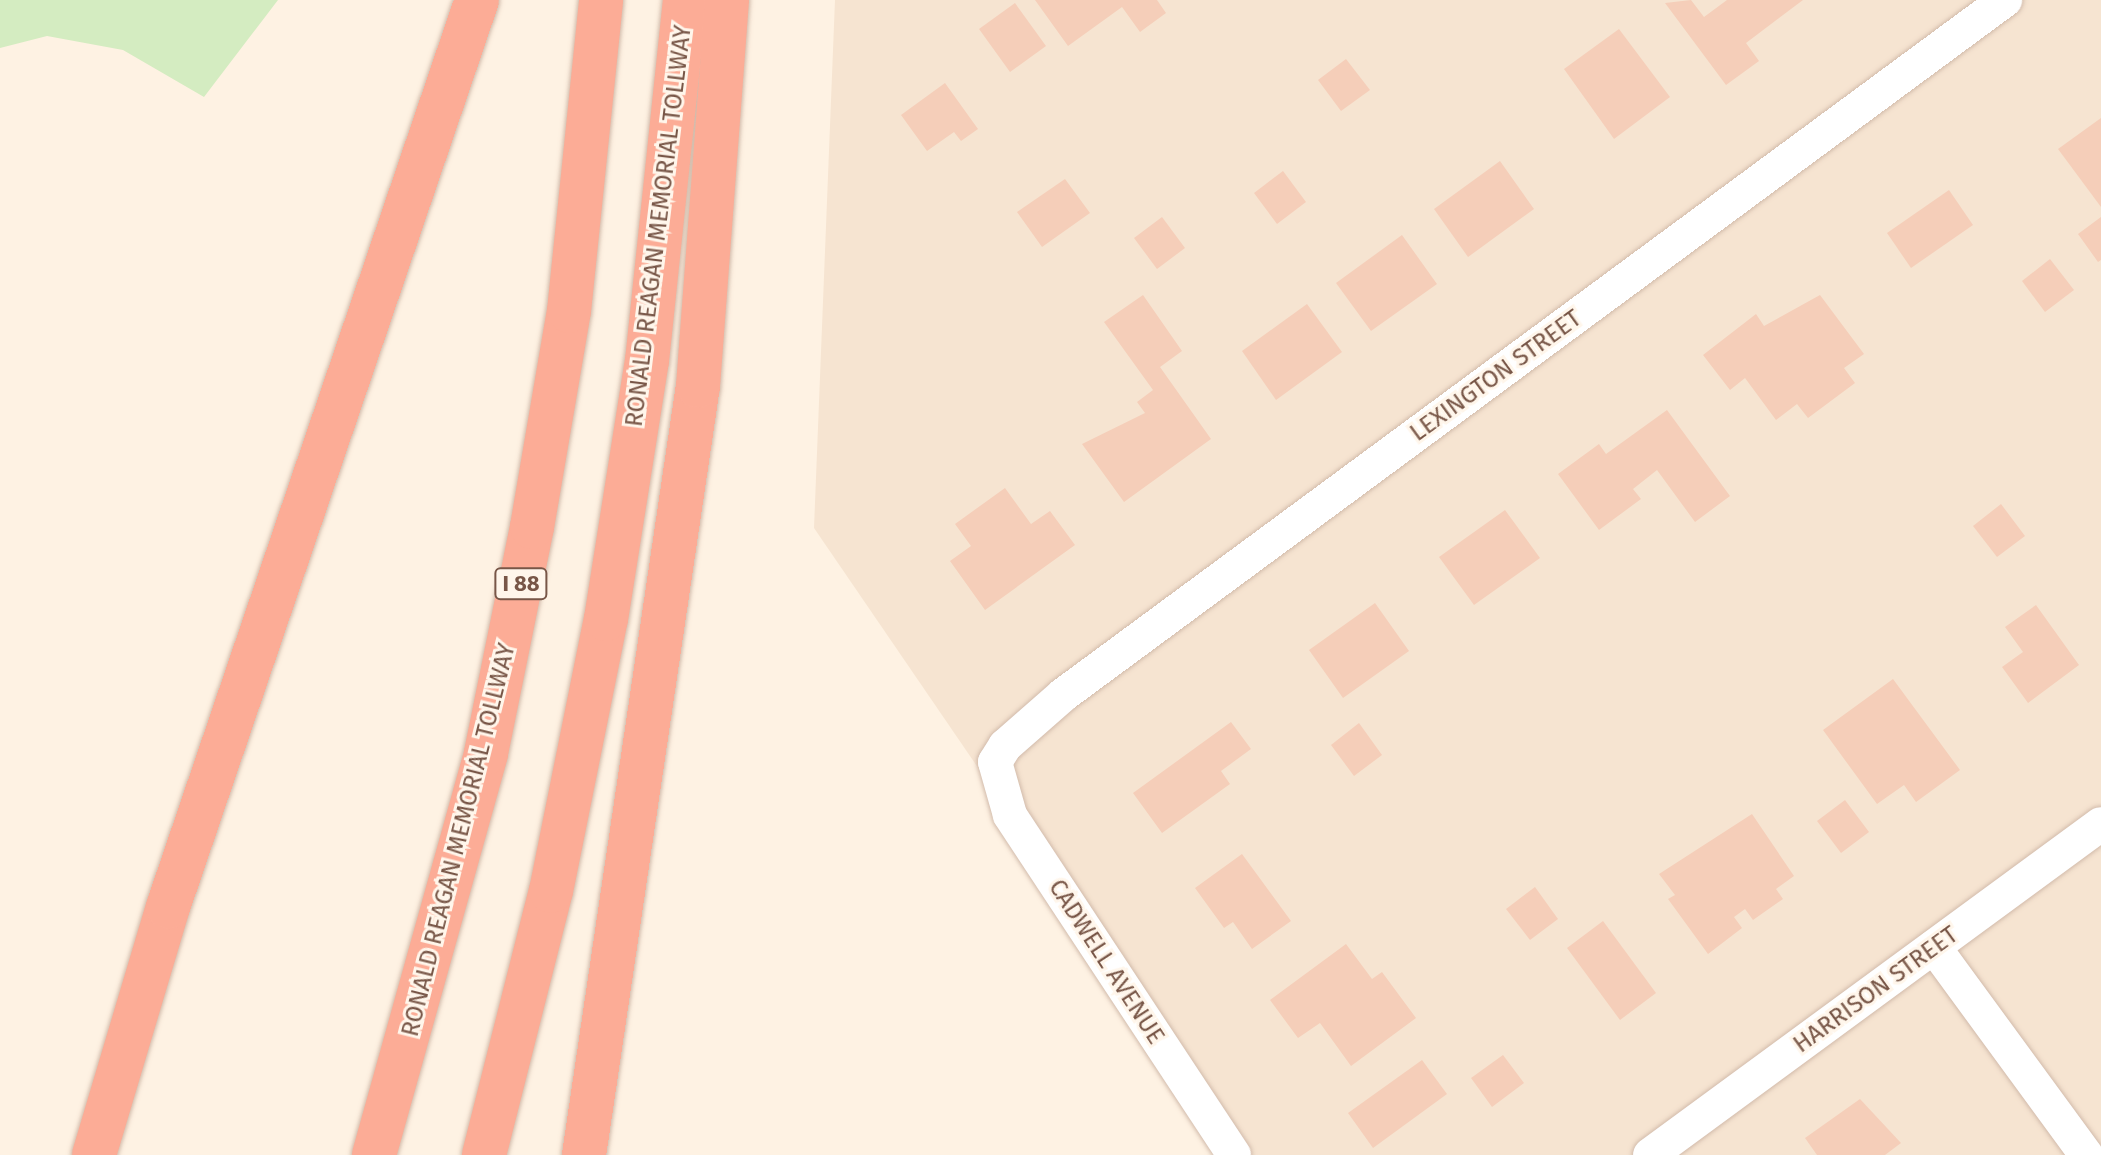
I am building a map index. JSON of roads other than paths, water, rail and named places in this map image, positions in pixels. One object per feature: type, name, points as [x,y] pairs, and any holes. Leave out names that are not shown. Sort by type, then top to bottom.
[{"type":"highway","points":[[94,1155],[168,907],[477,0]]},
{"type":"highway","name":"RONALD REAGAN MEMORIAL TOLLWAY","points":[[374,1155],[478,783],[532,527],[569,311],[601,0]]},
{"type":"highway","name":"RONALD REAGAN MEMORIAL TOLLWAY","points":[[484,1155],[551,891],[606,619],[647,361],[685,0]]},
{"type":"highway","points":[[584,1155],[698,386],[727,0]]},
{"type":"street","name":"LEXINGTON STREET","points":[[995,762],[1063,695],[2005,0]]},
{"type":"street","name":"CADWELL AVENUE","points":[[995,762],[1010,815],[1234,1155]]},
{"type":"street","name":"HARRISON STREET","points":[[1650,1155],[2101,824]]},
{"type":"street","points":[[1934,947],[2086,1155]]}]
